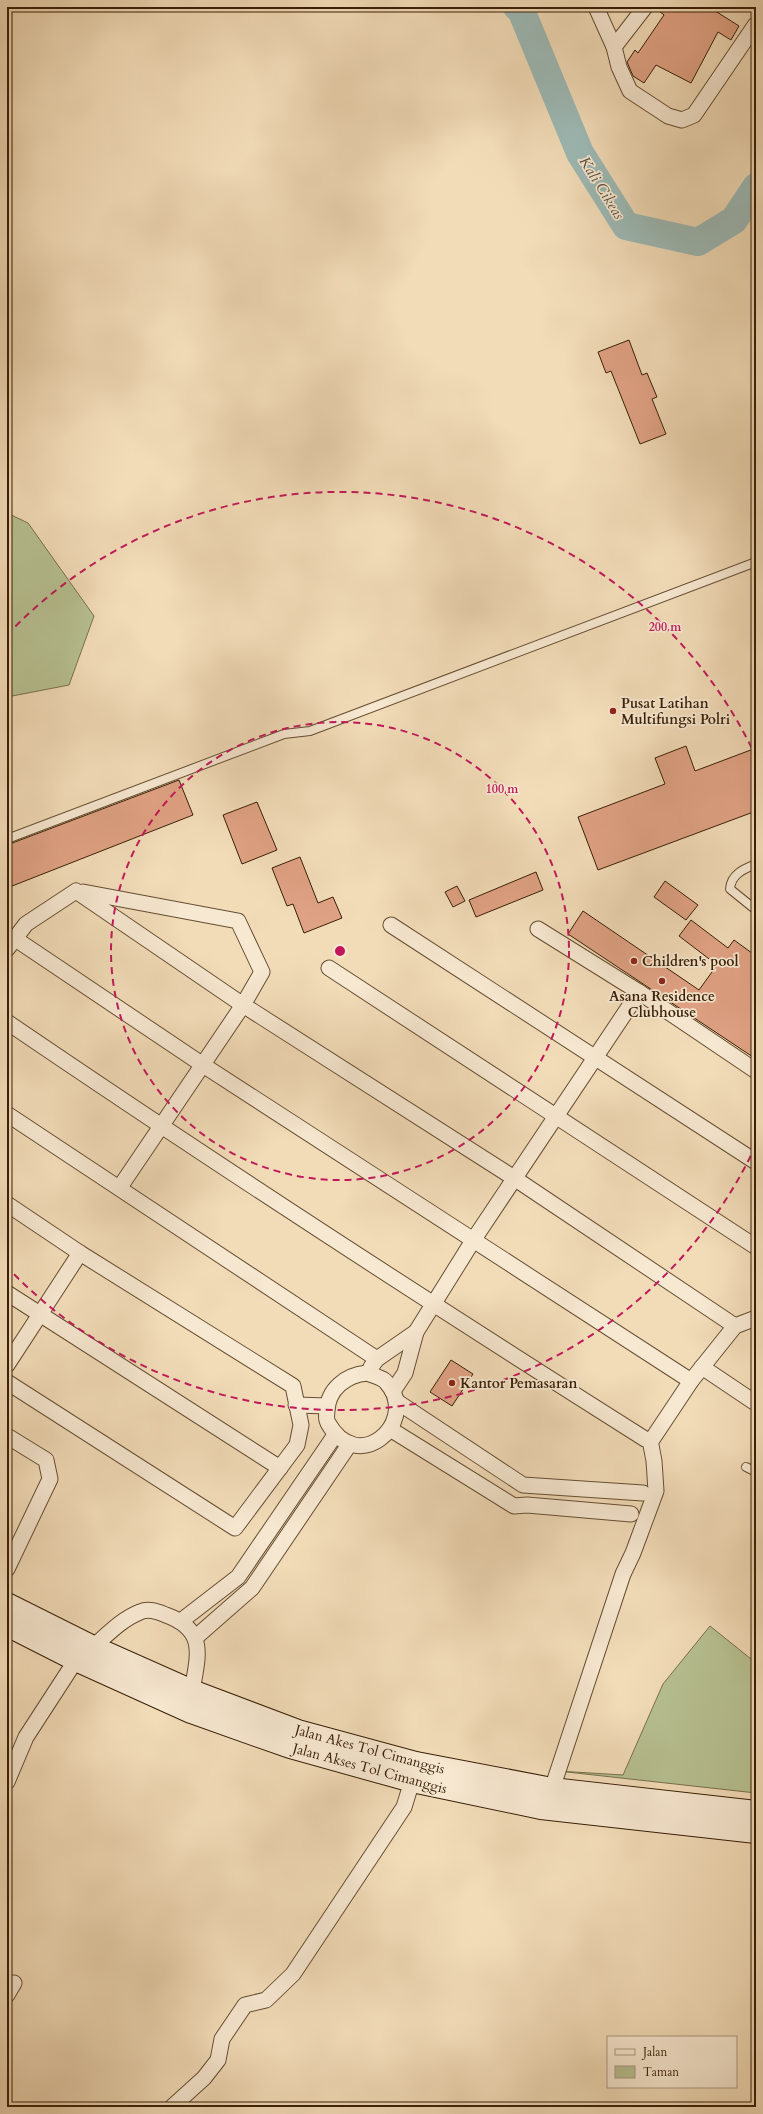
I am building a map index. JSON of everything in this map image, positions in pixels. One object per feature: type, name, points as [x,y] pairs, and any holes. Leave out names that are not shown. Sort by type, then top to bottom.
[{"type":"main road","name":"Jalan Akes Tol Cimanggis","points":[[7,1604],[93,1647],[192,1691],[298,1731],[414,1772],[756,1812]]},
{"type":"main road","name":"Jalan Akses Tol Cimanggis","points":[[7,1625],[76,1660],[205,1717],[290,1747],[414,1772],[541,1808],[756,1832]]},
{"type":"street","points":[[596,7],[614,47],[619,67],[630,91],[668,116],[682,120],[694,115],[756,24]]},
{"type":"street","points":[[614,47],[645,7]]},
{"type":"street","points":[[76,891],[243,1005],[514,1178],[735,1326]]},
{"type":"street","points":[[120,1187],[160,1127],[203,1065],[243,1005],[262,972],[238,921],[76,891],[26,924],[10,944],[203,1065],[474,1239],[691,1381]]},
{"type":"street","points":[[391,925],[756,1162]]},
{"type":"street","points":[[538,929],[639,992],[756,1071]]},
{"type":"street","points":[[329,968],[756,1248]]},
{"type":"street","points":[[639,992],[514,1178],[416,1332],[405,1373],[394,1396],[396,1414],[390,1429],[384,1436],[363,1446],[349,1445],[335,1435],[326,1421],[327,1406],[330,1396],[341,1382],[358,1374],[367,1373],[384,1380],[394,1396],[523,1485],[643,1493]]},
{"type":"street","points":[[7,1022],[160,1127],[433,1305],[645,1439],[650,1440]]},
{"type":"street","points":[[7,1114],[120,1187],[376,1358]]},
{"type":"street","points":[[7,1204],[80,1253],[292,1386],[301,1425],[297,1444],[236,1528],[7,1382]]},
{"type":"street","points":[[7,1365],[80,1253]]},
{"type":"street","points":[[7,1293],[280,1468]]},
{"type":"street","points":[[650,1440],[653,1438],[691,1381],[735,1326],[756,1318]]},
{"type":"street","points":[[367,1373],[376,1358],[416,1332]]},
{"type":"street","points":[[702,1367],[754,1402]]},
{"type":"street","points":[[296,1405],[327,1406]]},
{"type":"street","points":[[390,1429],[514,1506],[527,1505],[631,1514]]},
{"type":"street","points":[[181,1621],[238,1577],[335,1435]]},
{"type":"street","points":[[7,1436],[46,1460],[50,1479],[7,1569]]},
{"type":"street","points":[[552,1789],[624,1574],[656,1491],[650,1440]]},
{"type":"street","points":[[196,1637],[252,1588],[349,1445]]},
{"type":"street","points":[[514,1506],[523,1485]]},
{"type":"street","points":[[93,1647],[128,1618],[142,1611],[155,1611],[181,1621],[196,1637],[197,1661],[192,1691]]},
{"type":"street","points":[[7,1782],[26,1737],[76,1660]]},
{"type":"street","points":[[172,2107],[204,2078],[218,2060],[222,2039],[244,2005],[266,2000],[292,1974],[404,1807],[414,1772]]},
{"type":"lane","points":[[7,838],[284,734],[310,731],[756,562]]},
{"type":"lane","points":[[756,864],[737,874],[731,881],[730,889],[756,910]]},
{"type":"lane","points":[[746,1467],[756,1472]]},
{"type":"green space","points":[[7,513],[28,523],[94,616],[69,685],[7,697]]},
{"type":"green space","points":[[710,1626],[756,1663],[756,1793],[558,1771],[623,1775],[663,1684]]},
{"type":"building","points":[[654,7],[709,7],[739,26],[731,40],[718,32],[691,83],[656,65],[644,83],[633,76],[627,62],[635,50],[638,53],[664,15]]},
{"type":"building","points":[[629,340],[642,375],[647,373],[657,397],[652,399],[666,434],[640,444],[611,371],[606,373],[598,352]]},
{"type":"building","points":[[686,746],[695,771],[756,748],[756,811],[598,870],[578,817],[665,784],[655,758]]},
{"type":"building","points":[[179,780],[193,815],[7,888],[7,845]]},
{"type":"building","points":[[257,802],[277,850],[242,864],[223,815]]},
{"type":"building","points":[[300,857],[318,903],[333,897],[342,918],[304,933],[293,904],[287,906],[272,868]]},
{"type":"building","points":[[536,872],[543,890],[476,917],[469,900]]},
{"type":"building","points":[[665,881],[698,905],[686,920],[654,897]]},
{"type":"building","points":[[457,886],[465,901],[453,907],[445,892]]},
{"type":"building","name":"Asana Residence Clubhouse","points":[[583,911],[699,990],[717,965],[679,936],[691,920],[728,948],[734,940],[756,956],[756,1059],[568,934]]},
{"type":"building","name":"Kantor Pemasaran","points":[[451,1360],[473,1374],[452,1406],[430,1392]]},
{"type":"waterway","name":"Kali Cikeas","points":[[517,7],[521,10],[580,153],[626,226],[698,242],[734,220],[756,187]]},
{"type":"place","name":"Pusat Latihan Multifungsi Polri","points":[[613,711]]},
{"type":"place","name":"Children's pool","points":[[634,961]]},
{"type":"place","name":"Asana Residence Clubhouse","points":[[662,981]]},
{"type":"place","name":"Kantor Pemasaran","points":[[452,1383]]}]
